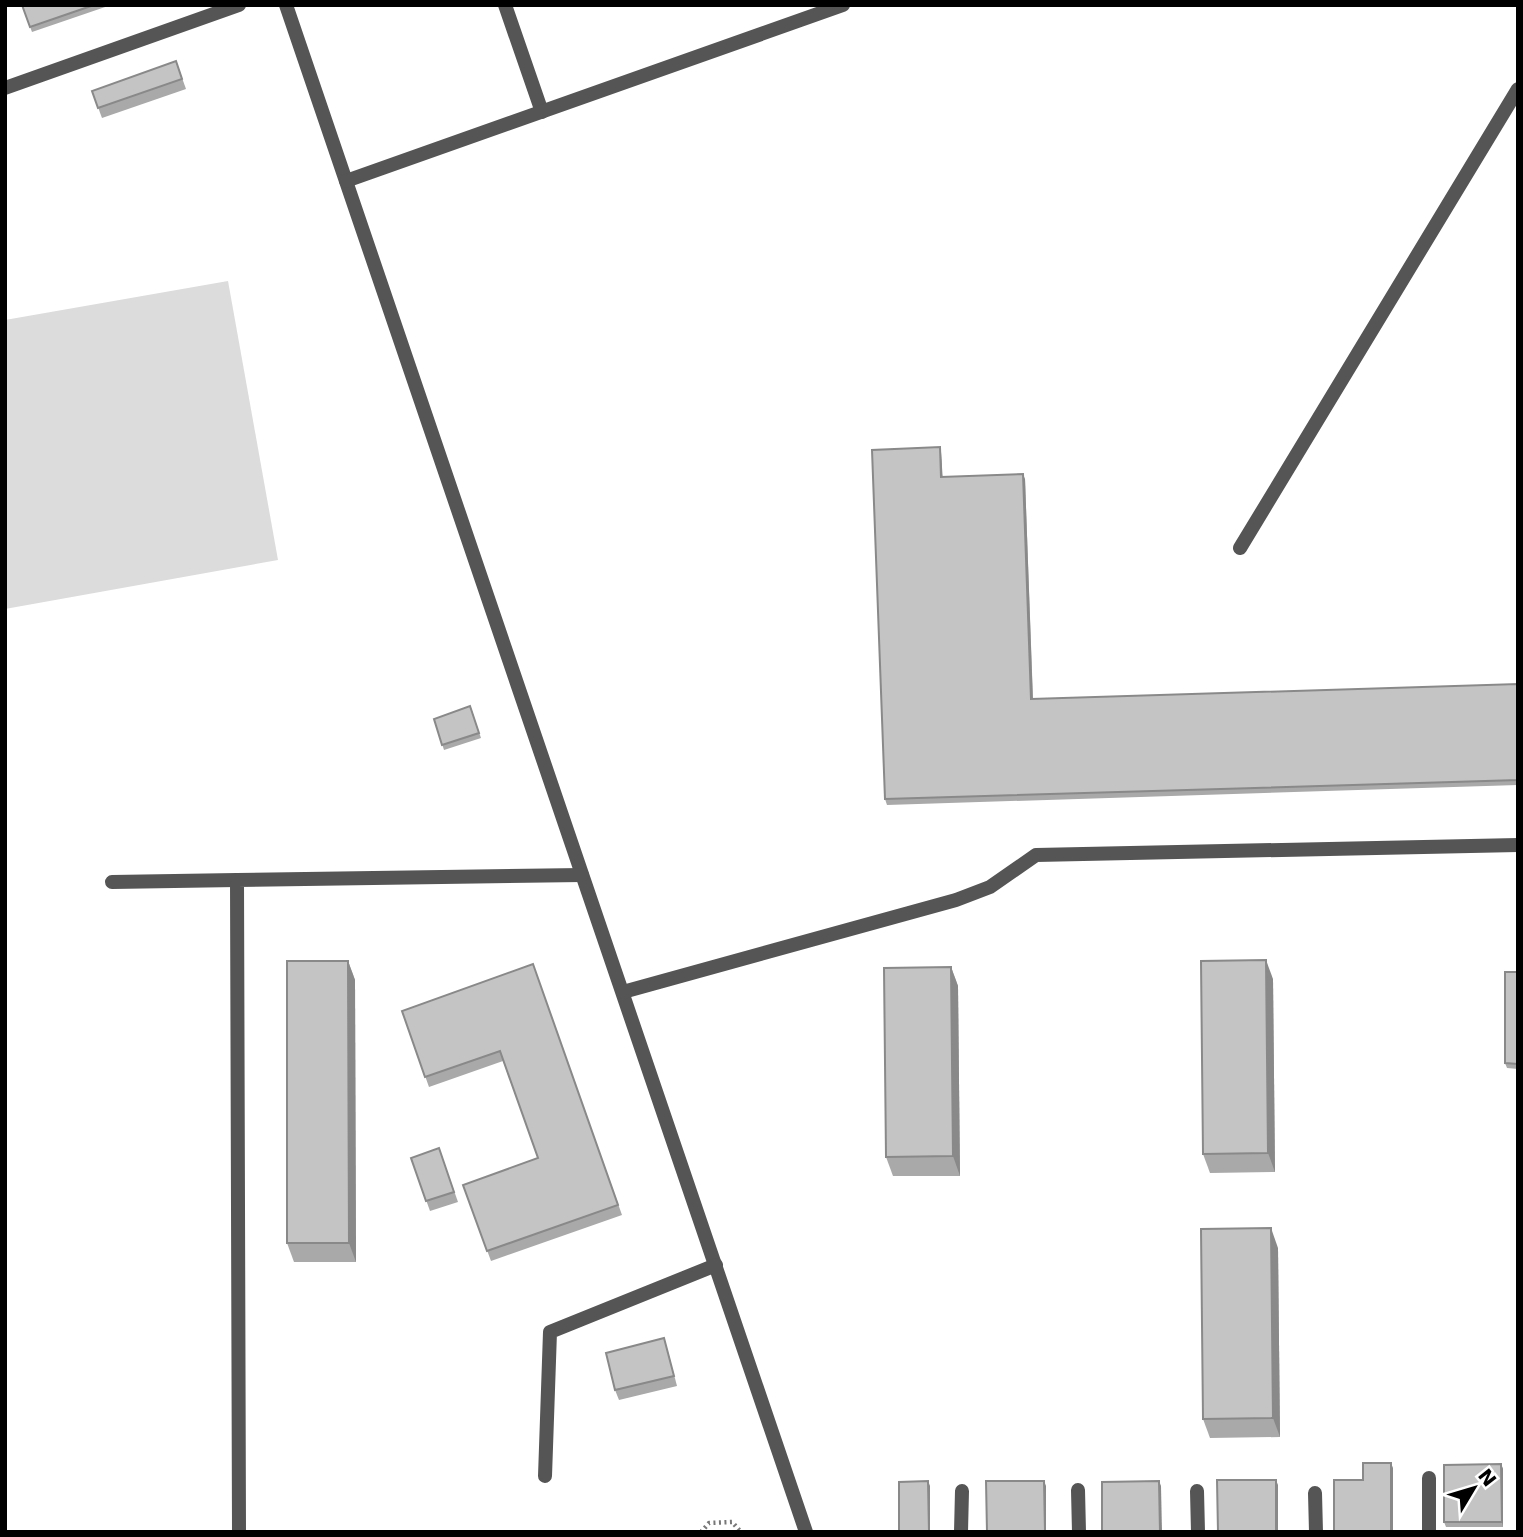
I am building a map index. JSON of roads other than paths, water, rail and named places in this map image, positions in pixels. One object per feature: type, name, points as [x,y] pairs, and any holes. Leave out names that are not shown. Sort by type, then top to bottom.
[{"type":"lane","points":[[5,88],[239,5]]},
{"type":"lane","points":[[286,5],[806,1532]]},
{"type":"lane","points":[[505,5],[542,112]]},
{"type":"lane","points":[[346,181],[843,5]]},
{"type":"lane","points":[[1240,548],[1518,89]]},
{"type":"lane","points":[[622,992],[956,900],[990,887],[1036,855],[1518,845]]},
{"type":"lane","points":[[111,882],[582,875]]},
{"type":"lane","points":[[237,880],[239,1532]]},
{"type":"lane","points":[[545,1476],[550,1332],[716,1265]]},
{"type":"lane","points":[[1429,1478],[1429,1532]]},
{"type":"lane","points":[[1078,1490],[1079,1532]]},
{"type":"lane","points":[[1197,1491],[1198,1532]]},
{"type":"lane","points":[[961,1532],[962,1492]]},
{"type":"lane","points":[[1315,1493],[1315,1532]]}]
